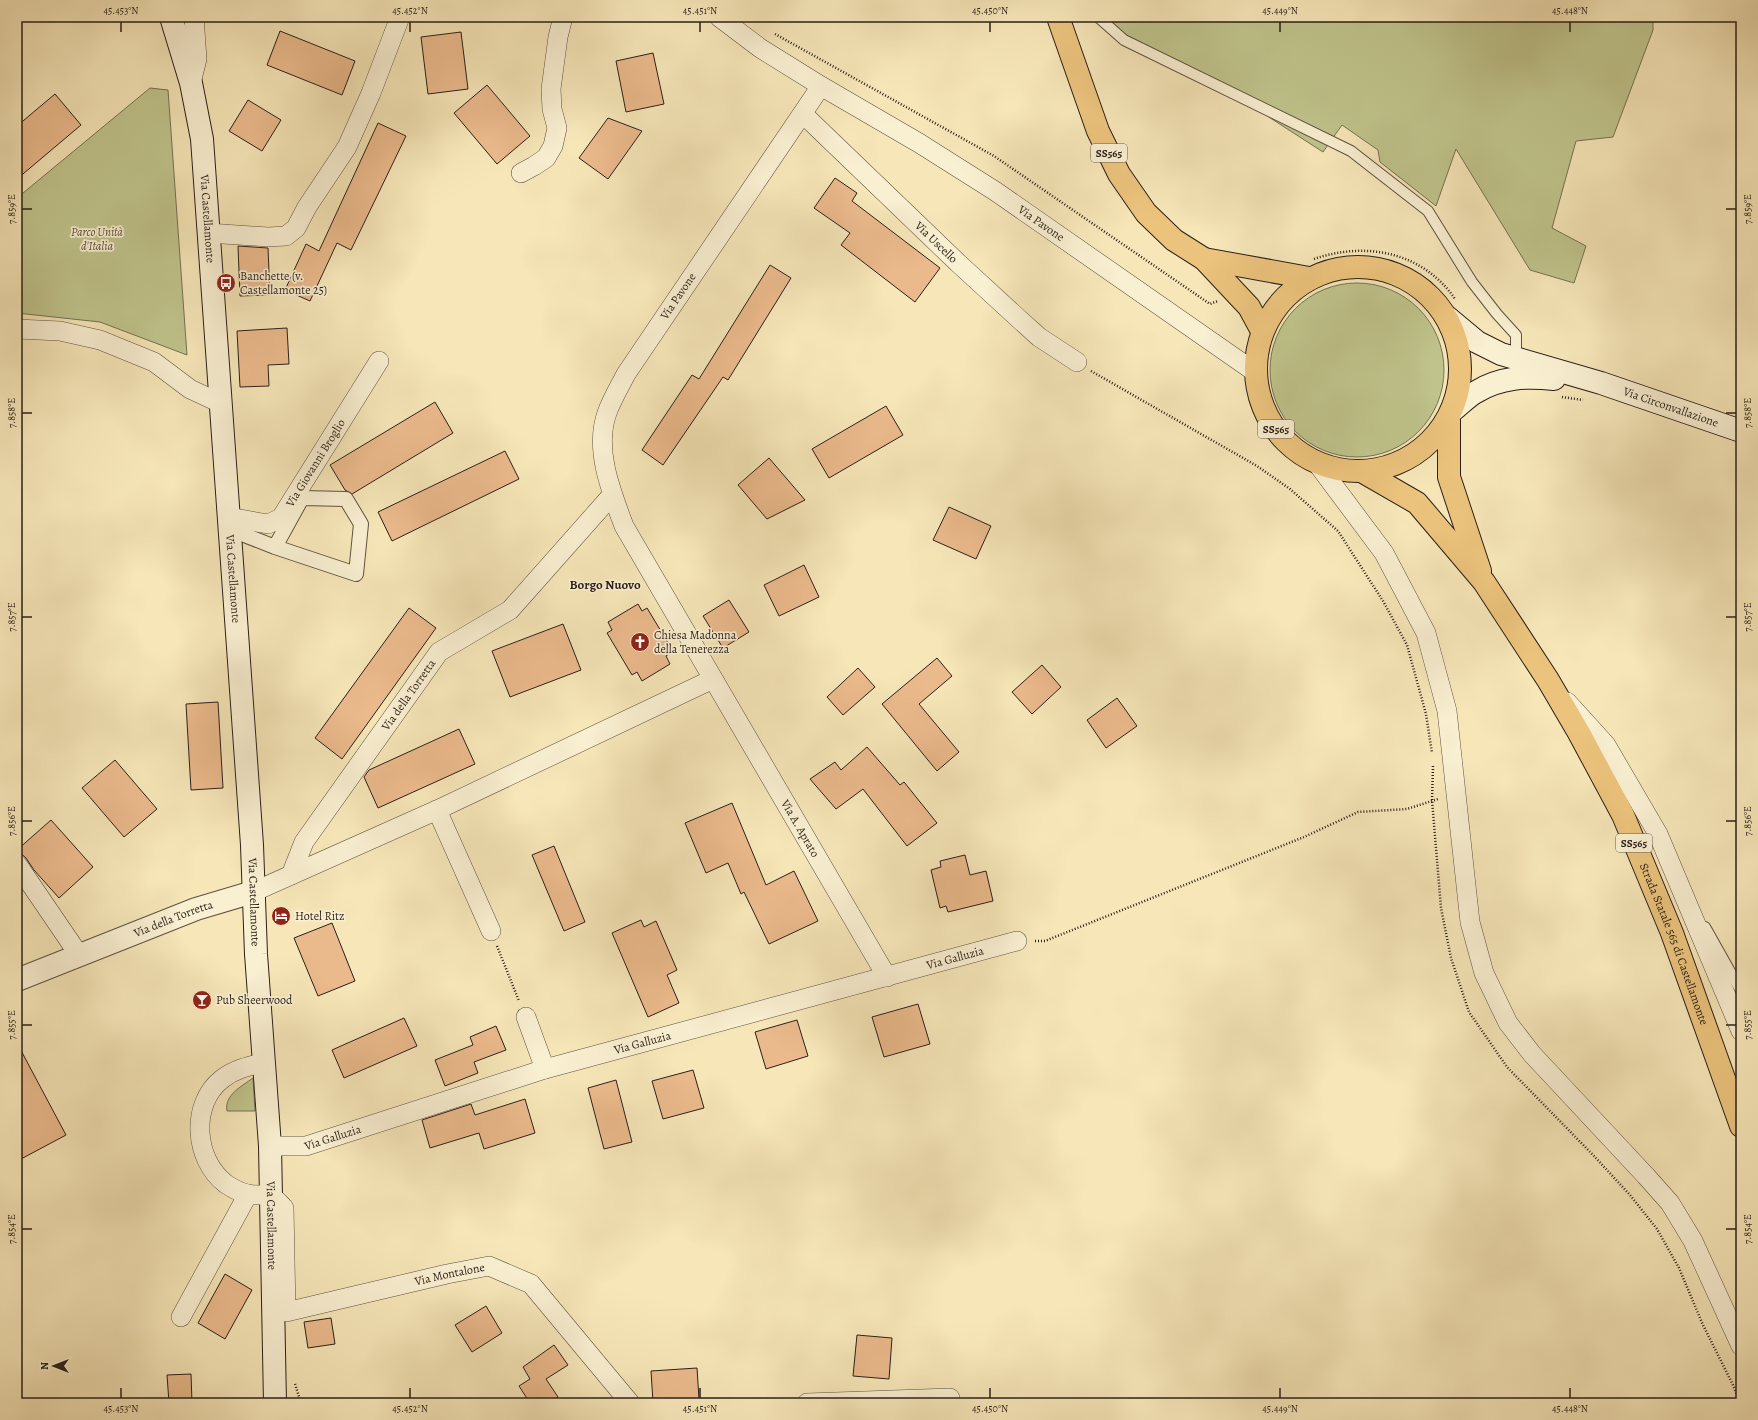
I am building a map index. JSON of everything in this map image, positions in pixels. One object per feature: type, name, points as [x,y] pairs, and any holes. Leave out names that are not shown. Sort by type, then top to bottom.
[{"type":"main road","name":"Via Castellamonte","points":[[171,17],[191,83],[202,139],[251,837],[256,954],[270,1146],[275,1403]]},
{"type":"main road","name":"SS565","points":[[1058,17],[1098,131],[1119,174],[1146,213],[1174,240],[1204,259],[1249,307],[1262,330]]},
{"type":"main road","name":"SS565","points":[[1204,259],[1309,278]]},
{"type":"main road","name":"SS565","points":[[1356,266],[1395,273],[1423,289],[1447,318],[1459,346],[1461,381],[1451,415],[1430,444],[1403,463],[1365,473],[1319,466],[1293,450],[1266,417],[1254,372],[1262,330],[1280,301],[1309,278],[1356,266]]},
{"type":"main road","points":[[1447,318],[1477,342],[1501,354],[1601,382]]},
{"type":"main road","points":[[1451,415],[1474,392],[1499,382],[1529,376],[1601,382]]},
{"type":"main road","name":"Via Circonvallazione","points":[[1601,382],[1741,431]]},
{"type":"main road","name":"Strada Statale 565 di Castellamonte","points":[[1451,415],[1449,477],[1484,582]]},
{"type":"main road","name":"Strada Statale 565 di Castellamonte","points":[[1365,473],[1417,503],[1484,582],[1548,680],[1579,733],[1623,816],[1672,933],[1741,1126]]},
{"type":"main road","name":"Via della Torretta","points":[[17,980],[196,909],[253,892]]},
{"type":"street","name":"Via Castellamonte","points":[[191,83],[197,59],[194,17]]},
{"type":"street","points":[[208,233],[274,237],[286,236],[296,228],[307,207],[347,147],[371,93],[400,17]]},
{"type":"street","points":[[521,173],[546,158],[553,146],[557,128],[552,109],[551,89],[558,37],[563,17]]},
{"type":"street","name":"Via Pavone","points":[[719,17],[760,48],[821,86],[919,143],[995,191],[1254,372]]},
{"type":"street","name":"Via Pavone","points":[[624,526],[612,495],[602,445],[607,413],[626,374],[821,86]]},
{"type":"street","name":"Via Uscello","points":[[803,114],[958,263],[1019,319],[1039,337],[1077,362]]},
{"type":"street","points":[[17,328],[60,331],[100,340],[154,362],[190,389],[220,403]]},
{"type":"street","name":"Via Giovanni Broglio","points":[[229,523],[268,524],[281,518],[379,360]]},
{"type":"street","points":[[1319,466],[1384,553],[1426,633],[1447,711],[1470,922],[1484,973],[1508,1022],[1532,1054],[1646,1176],[1670,1204],[1693,1241],[1741,1346]]},
{"type":"street","name":"Via della Torretta","points":[[291,875],[304,842],[439,652],[510,610],[612,495]]},
{"type":"street","points":[[229,523],[274,547],[356,574],[361,524],[346,499],[302,498],[274,547]]},
{"type":"street","name":"Via A. Aprato","points":[[624,526],[887,977]]},
{"type":"street","name":"Via della Torretta","points":[[253,892],[437,810],[713,679]]},
{"type":"street","points":[[1548,680],[1606,745],[1658,834],[1741,1031]]},
{"type":"street","points":[[437,810],[491,930]]},
{"type":"street","points":[[17,864],[79,955]]},
{"type":"street","name":"Via Galluzia","points":[[270,1146],[306,1146],[545,1070],[1016,941]]},
{"type":"street","points":[[526,1017],[545,1070]]},
{"type":"street","points":[[264,1062],[241,1067],[221,1080],[206,1098],[199,1121],[201,1145],[210,1167],[226,1184],[248,1194],[271,1196]]},
{"type":"street","points":[[182,1317],[248,1194]]},
{"type":"street","name":"Via Montalone","points":[[271,1196],[284,1208],[286,1312],[447,1274],[489,1266],[531,1284],[630,1403]]},
{"type":"street","points":[[807,1403],[950,1398]]},
{"type":"lane","points":[[1098,17],[1124,40],[1351,151],[1428,211],[1472,282],[1496,314],[1516,335],[1516,359]]},
{"type":"lane","points":[[1682,891],[1710,935],[1741,991]]},
{"type":"path","points":[[1077,362],[1256,466],[1290,489],[1338,531],[1383,601],[1407,645],[1426,714],[1432,758]]},
{"type":"path","points":[[1432,800],[1433,765]]},
{"type":"path","points":[[1016,941],[1045,941],[1304,838],[1358,812],[1407,809],[1432,800],[1456,795]]},
{"type":"path","points":[[491,930],[526,1017]]},
{"type":"green space","points":[[1104,17],[1653,17],[1653,30],[1613,137],[1576,141],[1552,228],[1586,246],[1574,283],[1530,270],[1456,149],[1436,206],[1380,162],[1378,150],[1342,125],[1323,152],[1261,112],[1130,38]]},
{"type":"green space","name":"Parco Unità d'Italia","points":[[150,88],[168,90],[187,355],[100,322],[17,313],[17,198]]},
{"type":"green space","points":[[1348,283],[1366,283],[1398,293],[1419,308],[1434,329],[1444,361],[1444,379],[1434,411],[1419,432],[1398,447],[1382,453],[1366,457],[1348,457],[1316,447],[1295,432],[1280,411],[1274,395],[1270,379],[1270,361],[1280,329],[1295,308],[1316,293],[1332,287]]},
{"type":"green space","points":[[253,1078],[255,1111],[227,1111],[228,1100],[231,1096]]},
{"type":"building","points":[[280,31],[355,61],[342,95],[267,65]]},
{"type":"building","points":[[461,32],[468,89],[428,94],[421,37]]},
{"type":"building","points":[[653,53],[664,104],[626,112],[616,61]]},
{"type":"building","points":[[487,85],[530,136],[497,164],[454,113]]},
{"type":"building","points":[[55,94],[81,125],[17,179],[17,126]]},
{"type":"building","points":[[248,100],[281,120],[262,151],[229,131]]},
{"type":"building","points":[[608,118],[642,131],[608,179],[579,158]]},
{"type":"building","points":[[378,123],[406,136],[351,250],[337,243],[310,301],[285,290],[306,244],[319,251]]},
{"type":"building","points":[[835,178],[857,193],[852,201],[940,268],[915,302],[841,245],[850,233],[814,208]]},
{"type":"building","points":[[238,246],[268,248],[270,295],[240,296]]},
{"type":"building","points":[[770,265],[791,278],[728,380],[723,377],[663,465],[642,450],[692,375],[699,379]]},
{"type":"building","points":[[287,328],[289,364],[268,365],[269,386],[240,387],[237,331]]},
{"type":"building","points":[[435,402],[453,433],[352,494],[345,490],[330,465]]},
{"type":"building","points":[[886,406],[903,435],[829,478],[812,449]]},
{"type":"building","points":[[505,451],[519,479],[392,541],[378,512]]},
{"type":"building","points":[[769,458],[805,500],[767,519],[738,485]]},
{"type":"building","points":[[949,507],[991,526],[976,559],[933,540]]},
{"type":"building","points":[[804,565],[819,597],[779,616],[764,585]]},
{"type":"building","points":[[729,600],[749,632],[723,648],[703,616]]},
{"type":"building","name":"Chiesa Madonna della Tenerezza","points":[[638,604],[642,611],[647,608],[673,651],[666,656],[670,664],[642,681],[637,672],[632,675],[607,633],[612,630],[608,622]]},
{"type":"building","points":[[409,608],[436,628],[342,759],[315,738]]},
{"type":"building","points":[[563,624],[581,670],[510,697],[492,651]]},
{"type":"building","points":[[937,658],[952,676],[919,704],[959,752],[937,771],[882,704]]},
{"type":"building","points":[[1042,665],[1061,687],[1032,714],[1012,692]]},
{"type":"building","points":[[858,668],[875,687],[843,715],[827,697]]},
{"type":"building","points":[[1117,698],[1137,726],[1106,748],[1087,720]]},
{"type":"building","points":[[218,702],[223,788],[191,790],[186,704]]},
{"type":"building","points":[[459,729],[475,764],[378,808],[364,777],[369,770]]},
{"type":"building","points":[[867,747],[900,785],[904,782],[937,823],[907,846],[863,789],[836,809],[810,779],[835,762],[841,770]]},
{"type":"building","points":[[115,760],[157,809],[124,837],[82,788]]},
{"type":"building","points":[[732,803],[766,885],[794,871],[818,921],[769,944],[744,892],[741,894],[728,863],[706,873],[685,823]]},
{"type":"building","points":[[51,820],[93,867],[59,898],[34,870],[26,858],[17,850]]},
{"type":"building","points":[[554,846],[585,922],[564,931],[532,855]]},
{"type":"building","points":[[965,855],[970,875],[986,871],[993,901],[948,912],[946,906],[940,908],[931,870],[941,867],[940,861]]},
{"type":"building","points":[[641,920],[644,927],[656,921],[677,970],[667,975],[679,1003],[648,1017],[612,933]]},
{"type":"building","points":[[332,923],[355,981],[318,996],[294,938]]},
{"type":"building","points":[[918,1004],[930,1044],[884,1057],[872,1017]]},
{"type":"building","points":[[404,1018],[417,1046],[344,1078],[332,1050]]},
{"type":"building","points":[[797,1020],[808,1056],[766,1069],[755,1032]]},
{"type":"building","points":[[496,1026],[506,1050],[474,1062],[478,1073],[445,1086],[435,1060],[473,1045],[470,1037]]},
{"type":"building","points":[[17,1043],[66,1135],[21,1159],[17,1152]]},
{"type":"building","points":[[693,1070],[704,1108],[663,1119],[652,1081]]},
{"type":"building","points":[[616,1080],[632,1142],[604,1149],[588,1088]]},
{"type":"building","points":[[525,1099],[535,1133],[484,1149],[479,1133],[430,1148],[422,1120],[471,1104],[475,1115]]},
{"type":"building","points":[[225,1274],[252,1290],[225,1339],[198,1323]]},
{"type":"building","points":[[486,1306],[502,1333],[472,1352],[455,1325]]},
{"type":"building","points":[[331,1318],[335,1344],[308,1348],[304,1322]]},
{"type":"building","points":[[857,1335],[892,1338],[889,1379],[853,1376]]},
{"type":"building","points":[[554,1345],[568,1365],[546,1379],[558,1397],[549,1403],[530,1403],[519,1386],[530,1379],[523,1367]]},
{"type":"building","points":[[697,1368],[699,1399],[653,1402],[651,1371]]},
{"type":"building","points":[[191,1374],[192,1403],[169,1403],[167,1375]]},
{"type":"place","name":"Banchette (v. Castellamonte 25)","points":[[226,283]]},
{"type":"place","name":"Chiesa Madonna della Tenerezza","points":[[640,642]]},
{"type":"place","name":"Hotel Ritz","points":[[281,916]]},
{"type":"place","name":"Pub Sheerwood","points":[[202,1000]]},
{"type":"district","name":"Borgo Nuovo","points":[[605,584]]}]
